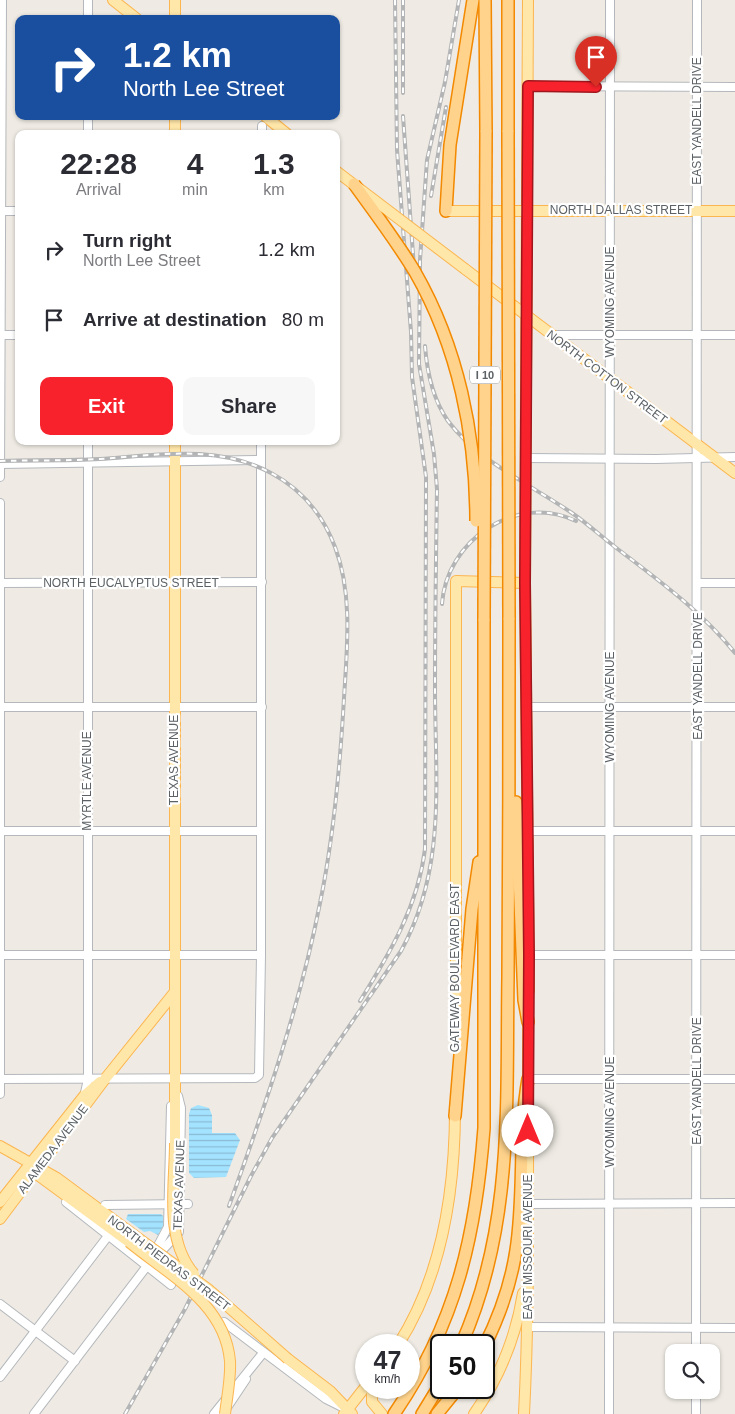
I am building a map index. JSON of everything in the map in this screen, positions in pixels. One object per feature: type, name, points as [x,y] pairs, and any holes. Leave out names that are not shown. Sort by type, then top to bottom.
[{"type":"highway","points":[[446,211],[450,145],[473,0]]},
{"type":"highway","name":"I 10","points":[[398,1409],[449,1311],[465,1263],[477,1206],[484,1128],[485,0]]},
{"type":"highway","name":"I 10","points":[[465,1334],[485,1280],[495,1239],[503,1190],[506,1137],[510,781],[508,0]]},
{"type":"highway","points":[[354,184],[415,272],[435,312],[460,385],[466,408],[475,475],[476,575],[484,619]]},
{"type":"highway","points":[[510,781],[517,804],[518,875],[524,1000],[528,1022]]},
{"type":"highway","points":[[455,1116],[472,909],[485,818]]},
{"type":"highway","points":[[489,1334],[503,1302],[517,1249],[524,1104],[528,1079]]},
{"type":"highway","points":[[422,1414],[431,1399]]},
{"type":"highway","points":[[438,1414],[450,1399]]},
{"type":"main road","points":[[113,0],[132,15]]},
{"type":"main road","points":[[175,0],[175,15]]},
{"type":"main road","name":"EAST MISSOURI AVENUE","points":[[524,1414],[528,1327],[526,1269],[529,955],[526,831],[525,583],[528,345],[528,0]]},
{"type":"main road","points":[[263,125],[276,130]]},
{"type":"main road","name":"NORTH COTTON STREET","points":[[340,174],[735,473]]},
{"type":"main road","name":"NORTH DALLAS STREET","points":[[446,211],[735,211]]},
{"type":"main road","points":[[528,345],[534,336],[552,335]]},
{"type":"main road","name":"TEXAS AVENUE","points":[[174,1079],[175,445]]},
{"type":"main road","name":"GATEWAY BOULEVARD EAST","points":[[404,1334],[419,1308],[438,1258],[447,1212],[455,1116],[456,582],[525,583]]},
{"type":"main road","name":"ALAMEDA AVENUE","points":[[0,1202],[77,1118],[106,1078],[174,993]]},
{"type":"main road","name":"ALAMEDA AVENUE","points":[[0,1219],[84,1096],[106,1078]]},
{"type":"main road","points":[[174,1079],[174,1223],[176,1240],[186,1264],[208,1289]]},
{"type":"main road","points":[[0,1146],[34,1167]]},
{"type":"main road","name":"NORTH PIEDRAS STREET","points":[[34,1167],[131,1238],[208,1289],[330,1392],[348,1413]]},
{"type":"main road","name":"NORTH PIEDRAS STREET","points":[[131,1238],[200,1298],[216,1317],[226,1340],[230,1363],[224,1414]]},
{"type":"main road","points":[[474,1414],[498,1374],[510,1342],[520,1310],[526,1269]]},
{"type":"main road","points":[[348,1413],[357,1399]]},
{"type":"main road","points":[[372,1399],[372,1402],[382,1414]]},
{"type":"street","points":[[0,477],[2,0]]},
{"type":"street","points":[[88,0],[88,15]]},
{"type":"street","name":"WYOMING AVENUE","points":[[609,1414],[610,0]]},
{"type":"street","name":"EAST YANDELL DRIVE","points":[[696,1344],[698,707],[697,0]]},
{"type":"street","points":[[528,86],[735,87]]},
{"type":"street","points":[[0,211],[15,211]]},
{"type":"street","points":[[0,335],[15,335]]},
{"type":"street","points":[[552,335],[735,335]]},
{"type":"street","name":"MYRTLE AVENUE","points":[[77,1118],[88,1079],[88,445]]},
{"type":"street","points":[[0,1079],[255,1078],[259,1075],[262,956],[261,445]]},
{"type":"street","points":[[526,458],[735,457]]},
{"type":"street","points":[[0,464],[261,460]]},
{"type":"street","points":[[0,503],[0,1094]]},
{"type":"street","name":"NORTH EUCALYPTUS STREET","points":[[0,583],[262,582]]},
{"type":"street","points":[[698,583],[735,583]]},
{"type":"street","points":[[0,707],[262,707]]},
{"type":"street","points":[[526,707],[735,707]]},
{"type":"street","points":[[0,831],[262,831]]},
{"type":"street","points":[[526,831],[735,831]]},
{"type":"street","points":[[0,955],[262,956]]},
{"type":"street","points":[[529,955],[735,955]]},
{"type":"street","name":"TEXAS AVENUE","points":[[147,1266],[178,1236],[184,1204],[181,1108],[174,1079]]},
{"type":"street","name":"TEXAS AVENUE","points":[[147,1266],[168,1230],[170,1117],[174,1079]]},
{"type":"street","points":[[528,1079],[735,1079]]},
{"type":"street","name":"NORTH PIEDRAS STREET","points":[[34,1167],[49,1188],[171,1285]]},
{"type":"street","points":[[528,1204],[735,1203]]},
{"type":"street","points":[[105,1205],[184,1204]]},
{"type":"street","points":[[0,1377],[108,1236]]},
{"type":"street","points":[[34,1414],[147,1266]]},
{"type":"street","points":[[0,1304],[74,1361]]},
{"type":"street","name":"NORTH PIEDRAS STREET","points":[[224,1322],[263,1353],[348,1413]]},
{"type":"street","points":[[528,1327],[735,1328]]},
{"type":"street","points":[[224,1414],[263,1353]]},
{"type":"street","points":[[214,1414],[236,1385],[248,1374]]},
{"type":"street","points":[[696,1399],[696,1414]]},
{"type":"water","points":[[198,1105],[209,1108],[212,1115],[212,1133],[235,1133],[240,1140],[226,1177],[194,1178],[189,1173],[189,1114],[191,1108]]},
{"type":"water","points":[[128,1214],[161,1214],[163,1216],[163,1226],[158,1235],[150,1231],[144,1232],[126,1219]]},
{"type":"railway","points":[[360,1001],[382,965],[401,928],[416,890],[425,849],[426,477],[412,377],[411,332],[397,150],[395,0]]},
{"type":"railway","points":[[403,0],[403,93]]},
{"type":"railway","points":[[125,1414],[185,1309],[272,1138],[401,951],[416,920],[426,888],[432,856],[436,790],[437,489],[434,454],[419,364],[420,260],[427,160],[445,82],[459,0]]},
{"type":"railway","points":[[431,196],[446,107]]},
{"type":"railway","points":[[403,116],[414,268]]},
{"type":"railway","points":[[425,346],[427,365],[434,394],[442,412],[460,435],[489,460],[578,517],[695,611],[735,653]]},
{"type":"railway","points":[[0,461],[88,460],[187,454],[230,458],[251,464],[282,479],[310,504],[330,535],[341,565],[347,603],[346,660],[338,776],[325,878],[312,941],[292,1018],[229,1206]]},
{"type":"railway","points":[[442,604],[446,581],[456,560],[470,542],[488,528],[508,518],[530,513],[553,514],[576,521]]},
{"type":"route","points":[[528,1131],[529,955],[526,831],[525,583],[527,514],[528,86],[596,87]]}]
